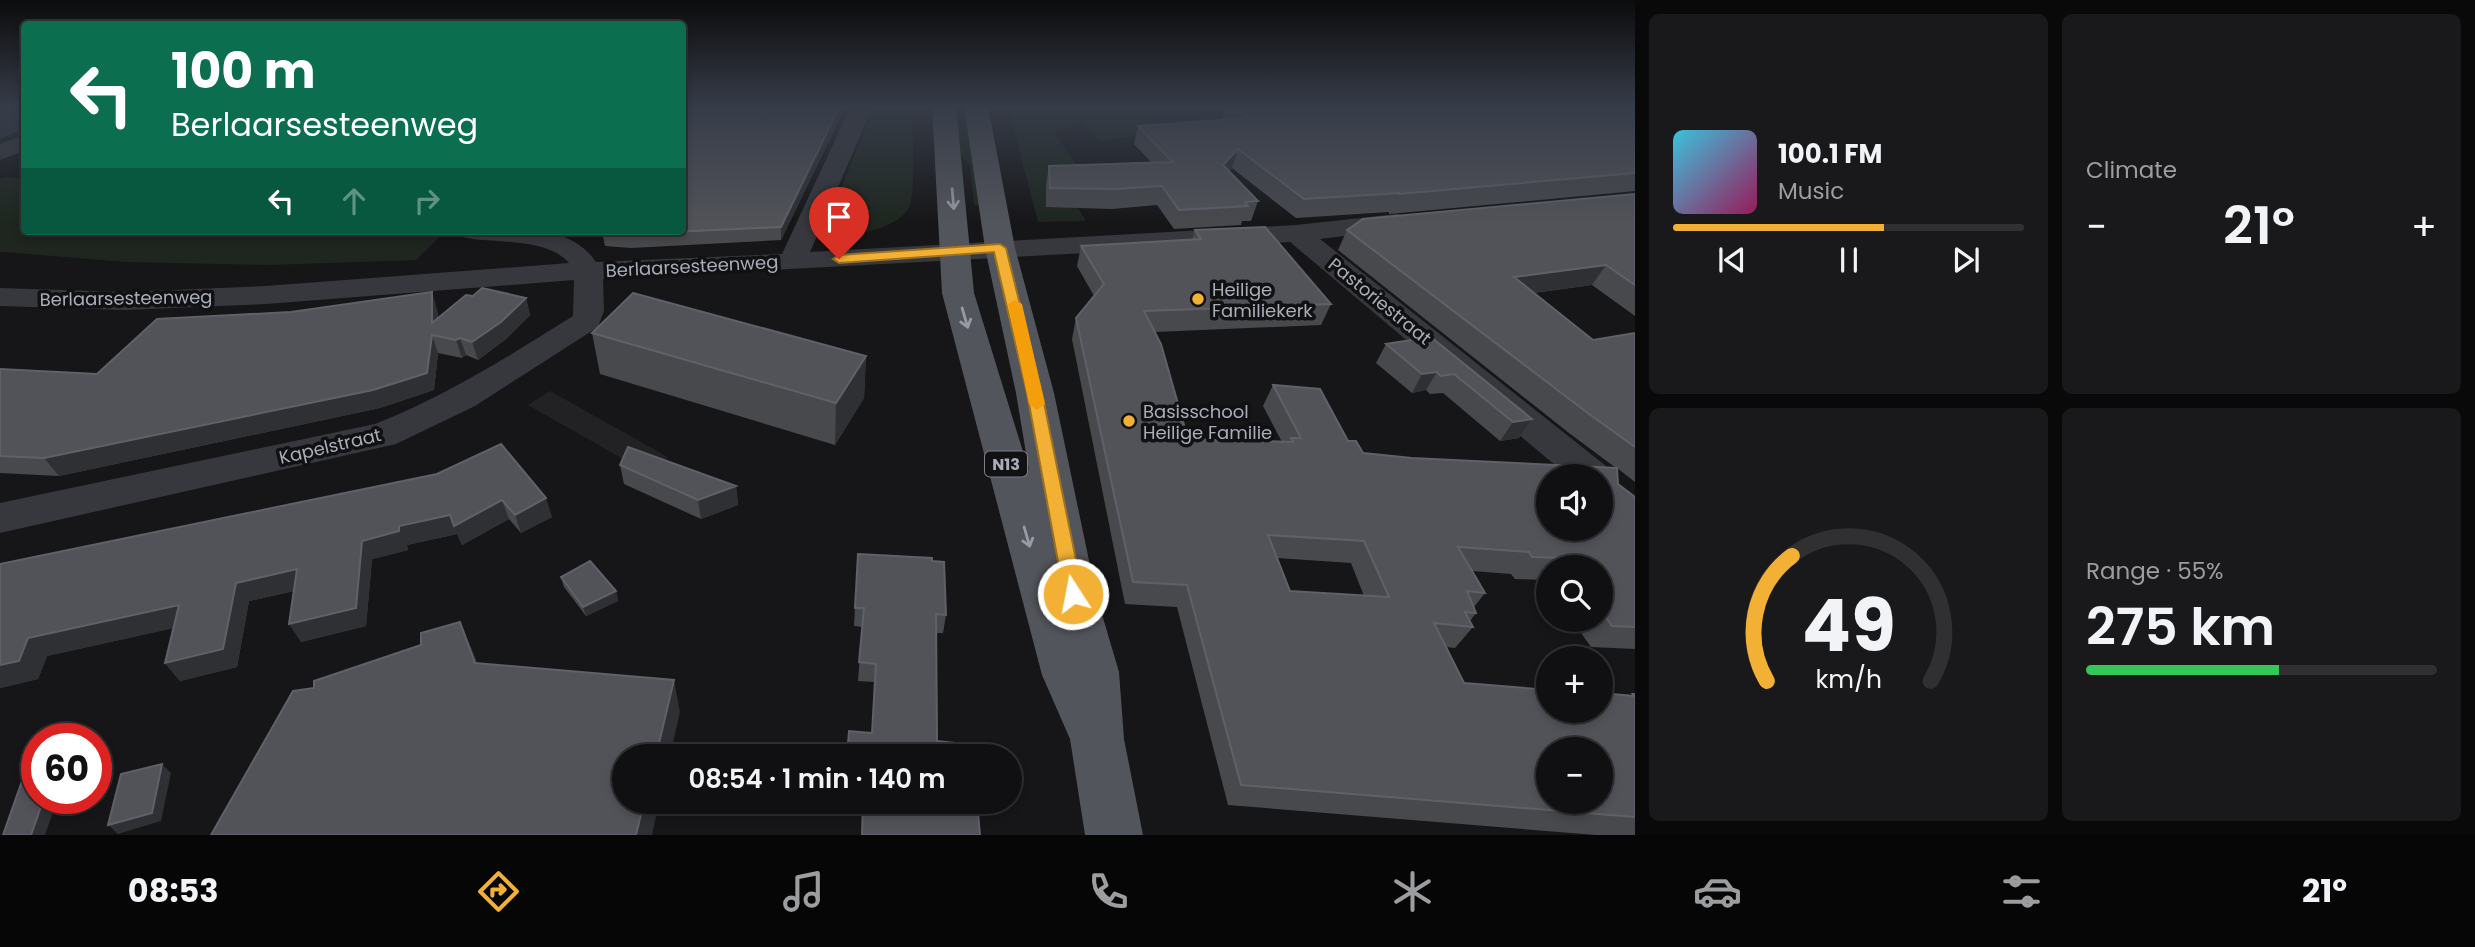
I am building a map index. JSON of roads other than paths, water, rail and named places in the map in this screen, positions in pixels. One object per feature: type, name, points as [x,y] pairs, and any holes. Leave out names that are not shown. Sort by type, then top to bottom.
[{"type":"main road","points":[[953,145],[977,249]]},
{"type":"main road","points":[[976,145],[977,249]]},
{"type":"main road","name":"N13","points":[[977,249],[958,293],[1059,650],[1067,675],[1097,739],[1114,835]]},
{"type":"street","points":[[0,153],[18,145]]},
{"type":"street","points":[[792,262],[845,145]]},
{"type":"street","name":"Berlaarsesteenweg","points":[[0,298],[112,301],[266,295],[538,273],[792,262],[977,249],[1296,233],[1415,220]]},
{"type":"street","name":"Pastoriestraat","points":[[1296,233],[1578,464]]},
{"type":"street","points":[[500,235],[555,243],[570,248],[587,272]]},
{"type":"street","name":"Kapelstraat","points":[[0,518],[383,435],[423,420],[506,374],[587,320],[592,302],[587,272]]},
{"type":"place","name":"Heilige Familiekerk","points":[[1198,299]]},
{"type":"place","name":"Basisschool Heilige Familie","points":[[1129,421]]}]
